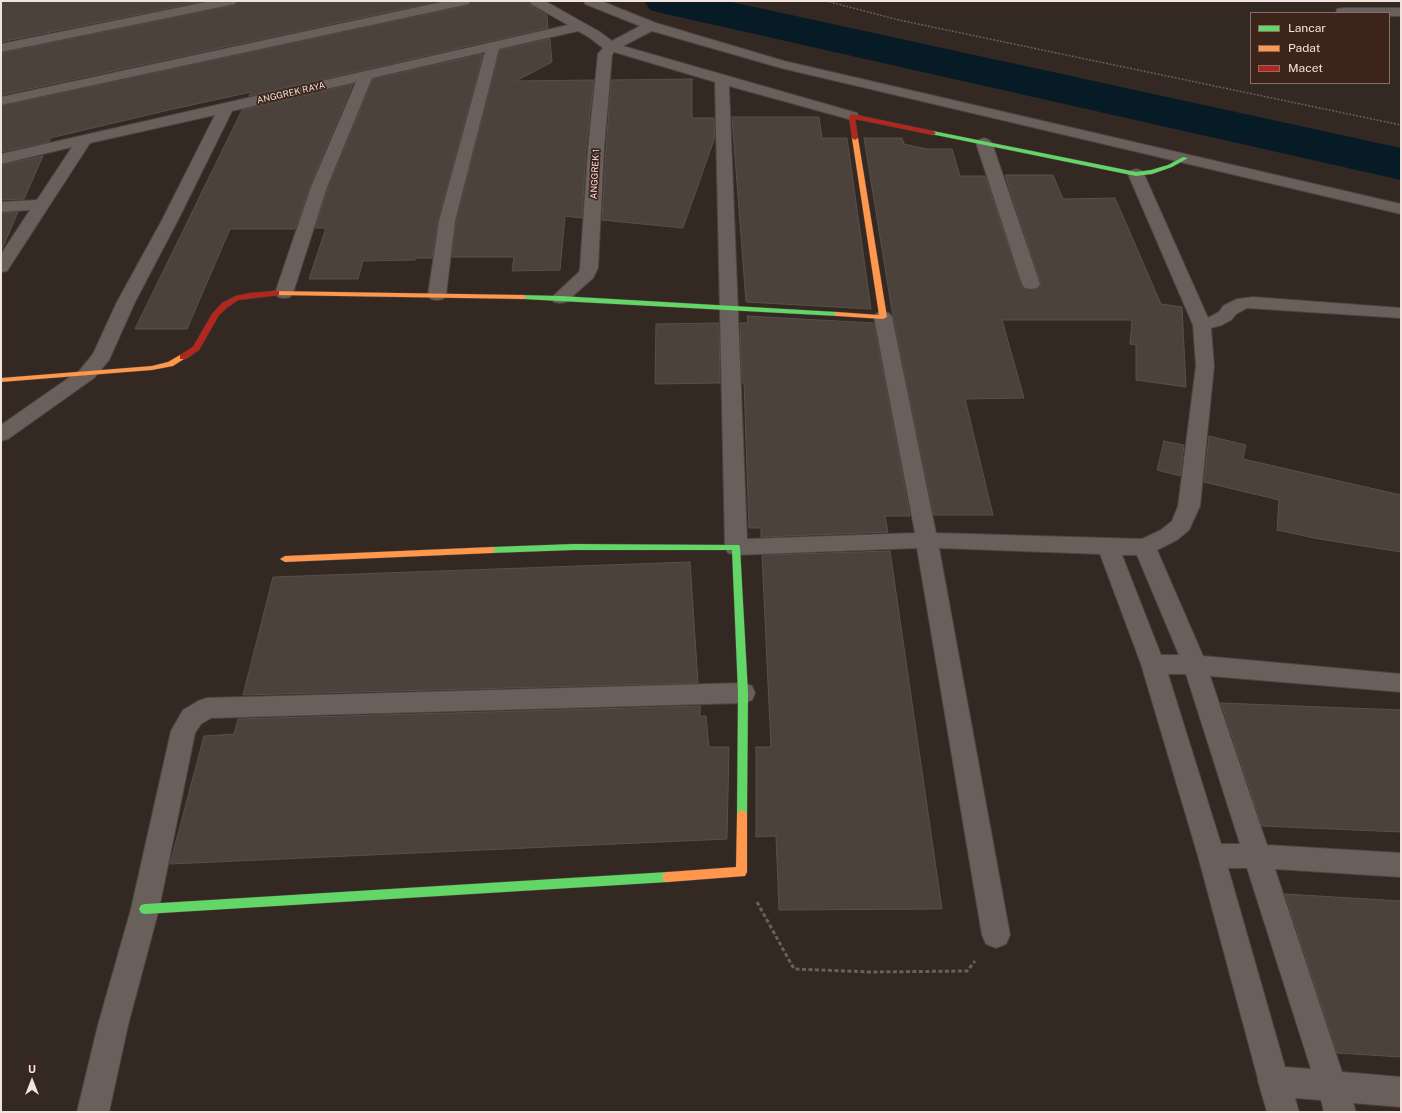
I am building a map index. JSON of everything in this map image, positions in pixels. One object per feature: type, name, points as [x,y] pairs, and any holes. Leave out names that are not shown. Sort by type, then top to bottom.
[{"type":"street","points":[[1,48],[230,1]]},
{"type":"street","points":[[1,101],[464,1]]},
{"type":"street","points":[[536,1],[614,45],[722,80],[852,116],[1136,174],[1152,172],[1170,166],[1183,158]]},
{"type":"street","points":[[590,1],[647,29],[781,64],[1401,208]]},
{"type":"street","points":[[1342,12],[1401,12]]},
{"type":"street","name":"ANGGREK RAYA","points":[[1,159],[580,26]]},
{"type":"street","points":[[614,45],[647,29]]},
{"type":"street","name":"ANGGREK 1","points":[[560,298],[587,274],[589,268],[596,149],[604,60],[606,51],[614,45]]},
{"type":"street","points":[[437,295],[448,221],[493,47]]},
{"type":"street","points":[[284,293],[319,187],[366,76]]},
{"type":"street","points":[[145,909],[741,872],[743,693],[736,547],[722,80]]},
{"type":"street","points":[[1,434],[87,374],[102,356],[126,302],[170,220],[226,108]]},
{"type":"street","points":[[852,116],[883,318],[927,540],[996,935]]},
{"type":"street","points":[[1,267],[84,140]]},
{"type":"street","points":[[984,143],[1031,284]]},
{"type":"street","points":[[285,559],[574,547],[736,547],[927,540],[1145,547],[1169,535],[1181,524],[1189,506],[1205,366],[1202,325],[1136,174]]},
{"type":"street","points":[[1,207],[42,205]]},
{"type":"street","points":[[1,380],[152,368],[170,364],[187,355],[196,348],[216,314],[225,305],[236,298],[250,295],[284,293],[560,298],[883,318]]},
{"type":"street","points":[[1202,325],[1216,321],[1225,316],[1229,310],[1243,303],[1253,302],[1401,313]]},
{"type":"street","points":[[1108,547],[1153,664],[1211,856],[1273,1081],[1283,1112]]},
{"type":"street","points":[[1145,547],[1195,665],[1259,856],[1336,1099]]},
{"type":"street","points":[[1153,664],[1195,665],[1401,683]]},
{"type":"street","points":[[94,1112],[113,1025],[145,909],[183,731],[192,717],[207,708],[743,693]]},
{"type":"street","points":[[1211,856],[1259,856],[1401,865]]},
{"type":"street","points":[[1273,1081],[1336,1099],[1401,1092]]},
{"type":"path","points":[[826,1],[899,20],[1401,125]]},
{"type":"path","points":[[741,872],[794,969],[870,972],[967,970],[996,935]]},
{"type":"building","points":[[1,1],[204,1],[1,42]]},
{"type":"building","points":[[237,1],[439,1],[1,95],[1,53],[235,5]]},
{"type":"building","points":[[471,1],[529,1],[530,5],[547,15],[548,28],[249,96],[251,92],[169,110],[50,138],[49,142],[1,152],[1,106],[469,5]]},
{"type":"building","points":[[550,39],[552,62],[516,81],[594,80],[586,149],[582,218],[565,216],[560,270],[512,271],[514,257],[452,257],[456,221],[500,50]]},
{"type":"building","points":[[483,54],[438,221],[432,258],[416,258],[415,260],[363,261],[358,279],[309,279],[326,228],[315,228],[328,188],[373,79]]},
{"type":"building","points":[[692,79],[692,118],[714,118],[715,137],[683,228],[602,220],[611,80]]},
{"type":"building","points":[[353,84],[310,186],[295,229],[230,229],[187,329],[135,329],[242,110]]},
{"type":"building","points":[[732,117],[819,117],[822,138],[847,138],[871,309],[746,302]]},
{"type":"building","points":[[864,138],[902,138],[904,144],[927,149],[952,149],[960,176],[985,176],[1021,284],[1025,289],[1037,289],[1041,284],[1005,175],[1053,175],[1063,199],[1115,198],[1161,304],[1182,307],[1186,387],[1136,380],[1136,345],[1130,344],[1132,320],[1002,320],[1024,398],[965,399],[993,515],[934,515],[893,317]]},
{"type":"building","points":[[43,156],[24,199],[1,200],[1,165]]},
{"type":"building","points":[[18,212],[2,249],[1,251],[1,213]]},
{"type":"building","points":[[747,316],[874,323],[910,516],[885,516],[888,532],[761,537],[761,528],[749,528],[744,382],[742,383],[740,323],[748,323]]},
{"type":"building","points":[[719,323],[720,383],[655,384],[656,324]]},
{"type":"building","points":[[1209,436],[1246,445],[1243,459],[1401,495],[1401,552],[1319,539],[1277,530],[1279,500],[1204,482]]},
{"type":"building","points":[[1164,441],[1184,445],[1180,476],[1157,470]]},
{"type":"building","points":[[890,551],[942,909],[779,910],[776,836],[756,837],[756,747],[771,747],[762,555]]},
{"type":"building","points":[[690,562],[698,683],[243,695],[273,577]]},
{"type":"building","points":[[1221,703],[1401,710],[1401,832],[1262,826]]},
{"type":"building","points":[[700,706],[700,716],[706,716],[709,747],[729,747],[727,839],[170,864],[204,736],[234,734],[238,719]]},
{"type":"building","points":[[1285,894],[1401,901],[1401,1057],[1337,1053]]},
{"type":"waterway","points":[[666,1],[1401,164]]},
{"type":"traffic: fast","points":[[933,133],[1136,174],[1152,172],[1170,166],[1185,158]]},
{"type":"traffic: fast","points":[[523,297],[837,314]]},
{"type":"traffic: fast","points":[[492,550],[574,547],[736,547],[743,693],[742,815]]},
{"type":"traffic: fast","points":[[145,909],[668,877]]},
{"type":"traffic: slow","points":[[837,314],[883,317],[855,138]]},
{"type":"traffic: slow","points":[[276,293],[523,297]]},
{"type":"traffic: slow","points":[[1,380],[152,368],[170,364],[183,357]]},
{"type":"traffic: slow","points":[[285,559],[492,550]]},
{"type":"traffic: slow","points":[[668,877],[741,872],[742,815]]},
{"type":"traffic: jam","points":[[855,138],[852,116],[933,133]]},
{"type":"traffic: jam","points":[[183,357],[196,348],[216,314],[225,305],[236,298],[250,295],[276,293]]}]
